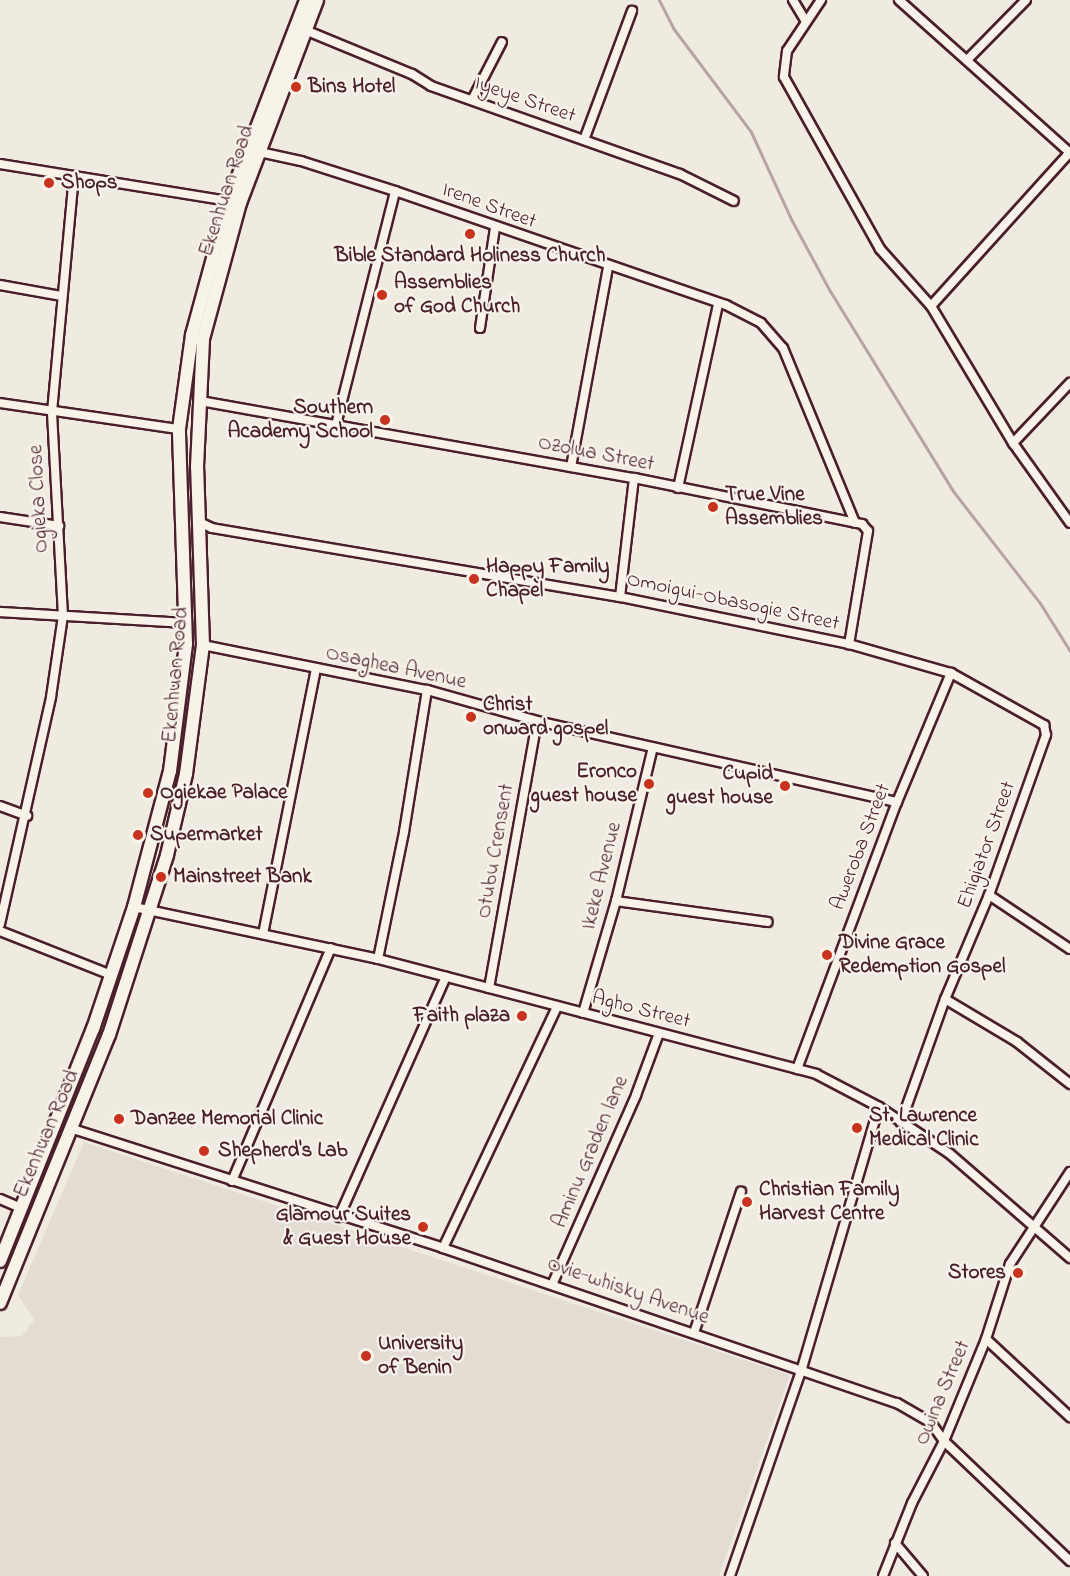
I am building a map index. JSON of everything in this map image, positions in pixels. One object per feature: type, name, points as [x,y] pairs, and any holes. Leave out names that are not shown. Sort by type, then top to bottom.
[{"type":"main road","name":"Ekenhuan Road","points":[[0,1261],[19,1207],[58,1123],[111,975],[134,907],[170,771],[186,622],[179,429],[192,335],[234,202],[306,0]]},
{"type":"main road","name":"Ekenhuan Road","points":[[252,151],[317,0]]},
{"type":"main road","name":"Ekenhuan Road","points":[[0,1303],[73,1129],[150,911],[186,774],[203,645],[199,522],[203,339],[234,202]]},
{"type":"street","points":[[793,0],[805,20]]},
{"type":"street","points":[[821,0],[805,20],[787,51],[784,77],[880,249],[931,306],[1013,443],[1069,519]]},
{"type":"street","points":[[899,0],[1070,153],[931,306]]},
{"type":"street","points":[[967,60],[1026,0]]},
{"type":"street","points":[[584,140],[632,11]]},
{"type":"street","name":"Iyeye Street","points":[[305,30],[472,100],[680,174],[734,201]]},
{"type":"street","points":[[472,100],[502,42]]},
{"type":"street","name":"Irene Street","points":[[252,151],[301,161],[395,191],[495,228],[718,304],[761,323],[777,338],[855,523]]},
{"type":"street","points":[[0,164],[74,177],[174,189],[234,202]]},
{"type":"street","name":"Ogieka Close","points":[[0,924],[27,816],[51,697],[63,616],[52,412],[61,296],[74,177]]},
{"type":"street","points":[[336,425],[395,191]]},
{"type":"street","points":[[480,328],[495,228]]},
{"type":"street","points":[[571,467],[608,267]]},
{"type":"street","points":[[0,285],[61,296]]},
{"type":"street","points":[[678,488],[718,304]]},
{"type":"street","points":[[1013,443],[1070,383]]},
{"type":"street","name":"Ozolua Street","points":[[200,401],[634,478],[855,523]]},
{"type":"street","points":[[0,403],[179,429]]},
{"type":"street","points":[[620,597],[634,478]]},
{"type":"street","points":[[0,517],[59,525]]},
{"type":"street","name":"Omoigui-Obasogie Street","points":[[199,522],[212,528],[620,597],[849,644],[951,673],[1035,718]]},
{"type":"street","points":[[849,644],[868,531],[862,524],[855,523]]},
{"type":"street","points":[[0,612],[186,622]]},
{"type":"street","name":"Osaghea Avenue","points":[[203,645],[427,690],[537,721],[897,802]]},
{"type":"street","points":[[263,934],[316,669]]},
{"type":"street","name":"Aweroba Street","points":[[797,1069],[897,802],[951,673]]},
{"type":"street","points":[[378,959],[404,832],[427,690]]},
{"type":"street","name":"Ehigiator Street","points":[[901,1122],[945,999],[989,895],[1046,735],[1044,725],[1035,718]]},
{"type":"street","name":"Otubu Crensent","points":[[489,988],[537,721]]},
{"type":"street","name":"Ikeke Avenue","points":[[583,1013],[616,901],[653,747]]},
{"type":"street","points":[[0,807],[27,816]]},
{"type":"street","points":[[989,895],[1070,949]]},
{"type":"street","points":[[616,901],[768,922]]},
{"type":"street","name":"Agho Street","points":[[134,907],[378,959],[489,988],[556,1009],[583,1013],[816,1074],[879,1107],[950,1154],[1034,1224],[1070,1258]]},
{"type":"street","points":[[0,931],[111,975]]},
{"type":"street","points":[[232,1181],[331,948]]},
{"type":"street","points":[[339,1217],[446,977]]},
{"type":"street","points":[[945,999],[1017,1042],[1070,1084]]},
{"type":"street","points":[[443,1248],[556,1009]]},
{"type":"street","name":"Aminu Graden lane","points":[[552,1285],[636,1095],[660,1033]]},
{"type":"street","points":[[730,1576],[802,1368],[879,1107]]},
{"type":"street","name":"Ovie-whisky Avenue","points":[[73,1129],[339,1217],[443,1248],[802,1368],[897,1403],[931,1423],[944,1441],[1070,1561]]},
{"type":"street","name":"Owina Street","points":[[884,1576],[895,1543],[944,1441],[986,1339],[1010,1264],[1070,1172]]},
{"type":"street","points":[[694,1333],[741,1192]]},
{"type":"street","points":[[0,1199],[19,1207]]},
{"type":"street","points":[[986,1339],[1070,1417]]},
{"type":"street","points":[[895,1543],[923,1576]]},
{"type":"shaded area","name":"University of Benin","points":[[84,1142],[790,1375],[719,1576],[0,1576],[0,1337],[22,1336],[34,1320],[18,1295]]},
{"type":"waterway","points":[[659,0],[673,28],[751,132],[791,219],[830,291],[953,491],[1040,603],[1070,651]]},
{"type":"place","name":"Bins Hotel","points":[[296,87]]},
{"type":"place","name":"Shops","points":[[49,183]]},
{"type":"place","name":"Bible Standard Holiness Church","points":[[470,234]]},
{"type":"place","name":"Assemblies of God Church","points":[[382,295]]},
{"type":"place","name":"Southern Academy School","points":[[385,420]]},
{"type":"place","name":"True Vine Assemblies","points":[[713,507]]},
{"type":"place","name":"Happy Family Chapel","points":[[474,579]]},
{"type":"place","name":"Christ onward gospel","points":[[471,717]]},
{"type":"place","name":"Eronco guest house","points":[[649,784]]},
{"type":"place","name":"Cupid guest house","points":[[785,786]]},
{"type":"place","name":"Ogiekae Palace","points":[[148,793]]},
{"type":"place","name":"Supermarket","points":[[138,835]]},
{"type":"place","name":"Mainstreet Bank","points":[[161,877]]},
{"type":"place","name":"Divine Grace Redemption Gospel","points":[[827,955]]},
{"type":"place","name":"Faith plaza","points":[[522,1016]]},
{"type":"place","name":"Danzee Memorial Clinic","points":[[119,1119]]},
{"type":"place","name":"St. Lawrence Medical Clinic","points":[[857,1128]]},
{"type":"place","name":"Shepherd's Lab","points":[[204,1151]]},
{"type":"place","name":"Christian Family Harvest Centre","points":[[747,1202]]},
{"type":"place","name":"Glamour Suites & Guest House","points":[[423,1227]]},
{"type":"place","name":"Stores","points":[[1018,1273]]},
{"type":"place","name":"University of Benin","points":[[366,1356]]}]
